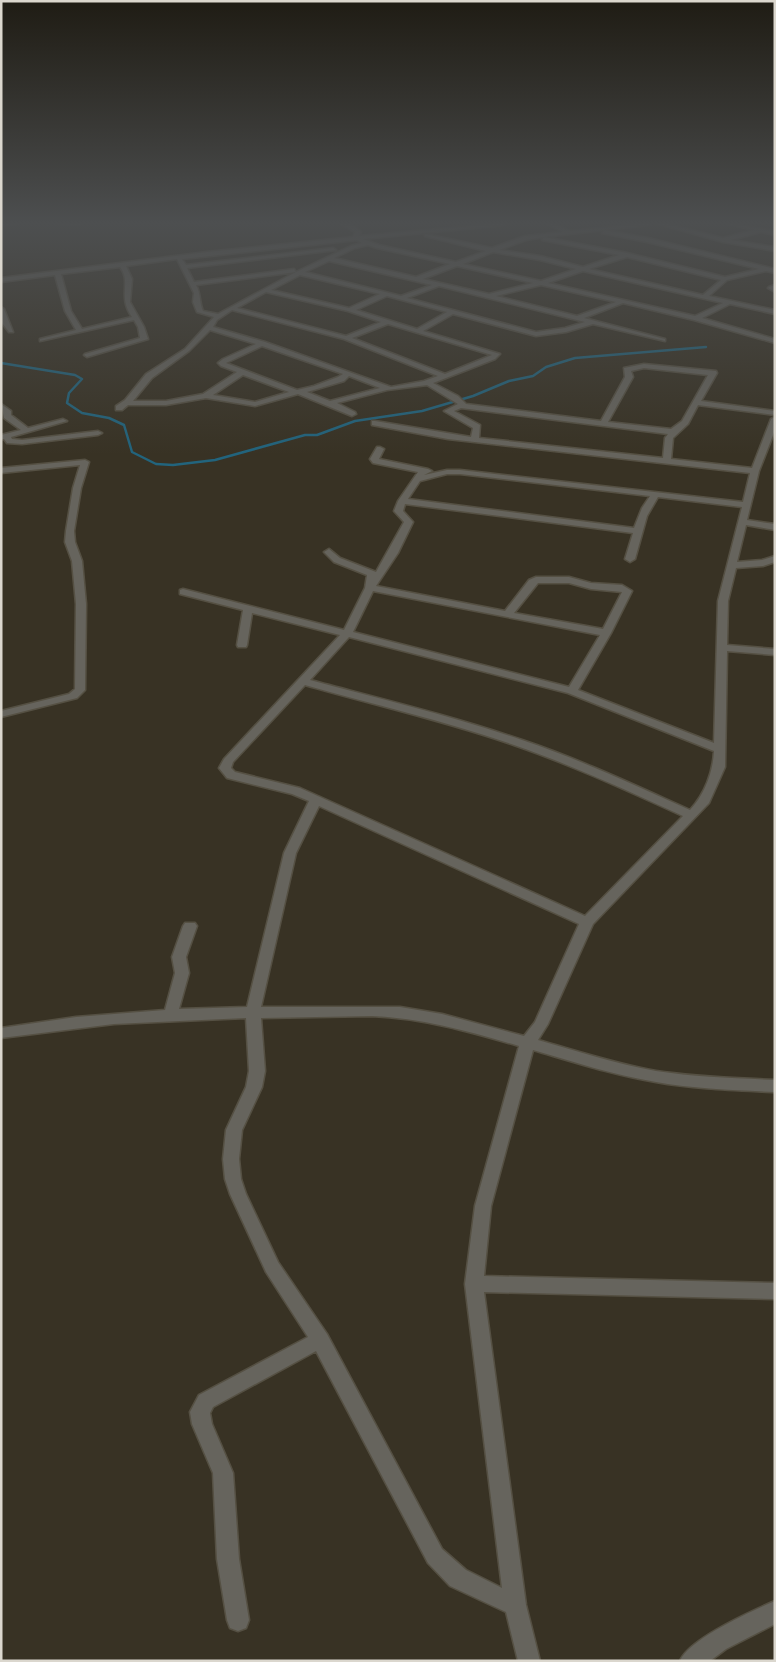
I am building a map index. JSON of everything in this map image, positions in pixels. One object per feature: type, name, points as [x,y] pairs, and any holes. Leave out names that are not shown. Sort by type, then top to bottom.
[{"type":"street","points":[[64,301],[72,322],[80,331]]},
{"type":"street","points":[[87,355],[145,339],[143,338],[143,327],[127,301]]},
{"type":"street","points":[[196,301],[200,312],[218,316]]},
{"type":"street","points":[[119,408],[126,403],[149,376],[187,350],[218,316],[245,301]]},
{"type":"street","points":[[310,301],[350,310],[497,354],[493,358],[429,382],[406,387],[387,388],[330,403]]},
{"type":"street","points":[[350,310],[371,301]]},
{"type":"street","points":[[409,301],[450,313],[536,334],[566,330],[593,322]]},
{"type":"street","points":[[507,301],[663,340]]},
{"type":"street","points":[[615,301],[696,318],[773,339]]},
{"type":"street","points":[[723,301],[775,312]]},
{"type":"street","points":[[579,318],[621,302]]},
{"type":"street","points":[[696,318],[730,302]]},
{"type":"street","points":[[231,308],[346,338],[445,376]]},
{"type":"street","points":[[1,309],[5,323],[11,331]]},
{"type":"street","points":[[418,331],[450,313]]},
{"type":"street","points":[[42,340],[136,318]]},
{"type":"street","points":[[346,338],[388,321]]},
{"type":"street","points":[[209,328],[262,344],[387,388]]},
{"type":"street","points":[[262,344],[222,362],[224,365],[330,403],[352,414]]},
{"type":"street","points":[[604,422],[628,377],[627,370],[639,366],[713,373],[698,403],[685,422],[669,438],[667,462]]},
{"type":"street","points":[[126,403],[172,404],[188,402],[206,396],[242,372]]},
{"type":"street","points":[[206,396],[255,404],[334,383],[348,373]]},
{"type":"street","points":[[429,382],[431,386],[455,398],[463,405],[461,406]]},
{"type":"street","points":[[698,403],[775,413]]},
{"type":"street","points":[[1,406],[8,413],[7,416],[28,431]]},
{"type":"street","points":[[475,440],[477,427],[448,411],[461,406],[604,422],[673,432]]},
{"type":"street","points":[[529,1661],[515,1605],[474,1284],[483,1206],[528,1042],[540,1024],[587,922],[692,815],[702,803],[719,767],[723,601],[744,522],[755,471],[772,437],[775,419]]},
{"type":"street","points":[[4,436],[64,421]]},
{"type":"street","points":[[375,423],[448,437],[755,471]]},
{"type":"street","points":[[4,436],[10,441],[22,442],[98,433]]},
{"type":"street","points":[[380,449],[374,459],[376,461],[440,473]]},
{"type":"street","points":[[1,471],[85,462],[70,532],[70,542],[77,561],[81,604],[80,690],[73,696],[1,714]]},
{"type":"street","points":[[423,470],[402,501],[398,512],[409,522],[393,553],[370,588],[348,633],[228,761],[225,768],[231,775],[296,791],[587,922]]},
{"type":"street","points":[[417,479],[440,473],[460,472],[748,505]]},
{"type":"street","points":[[630,558],[645,505],[656,494]]},
{"type":"street","points":[[402,501],[639,531]]},
{"type":"street","points":[[744,522],[775,527]]},
{"type":"street","points":[[329,552],[337,560],[372,574],[370,588]]},
{"type":"street","points":[[733,565],[763,563],[775,559]]},
{"type":"street","points":[[508,614],[532,582],[536,580],[569,580],[602,587],[626,589],[628,591],[572,691]]},
{"type":"street","points":[[370,588],[606,633]]},
{"type":"street","points":[[183,592],[572,691],[720,749]]},
{"type":"street","points":[[242,645],[248,608]]},
{"type":"street","points":[[722,648],[775,652]]},
{"type":"street","points":[[301,681],[475,728],[516,742],[575,763],[692,815]]},
{"type":"street","points":[[316,800],[290,853],[253,1012],[257,1071],[254,1087],[234,1130],[233,1179],[238,1194],[272,1267],[320,1340],[435,1556],[458,1578],[515,1605]]},
{"type":"street","points":[[170,1017],[182,973],[179,957],[190,926]]},
{"type":"street","points":[[1,1033],[102,1020],[253,1012],[411,1014],[461,1023],[640,1074],[775,1086]]},
{"type":"street","points":[[474,1284],[775,1291]]},
{"type":"street","points":[[238,1620],[228,1559],[223,1473],[202,1424],[200,1412],[206,1401],[320,1340]]},
{"type":"street","points":[[692,1661],[718,1641],[775,1612]]},
{"type":"waterway","points":[[1,363],[75,375],[82,379],[69,393],[67,403],[82,413],[109,418],[124,425],[132,452],[156,464],[173,465],[215,460],[305,435],[317,435],[355,421],[422,411],[473,396],[509,381],[533,376],[546,367],[575,358],[706,347]]}]
